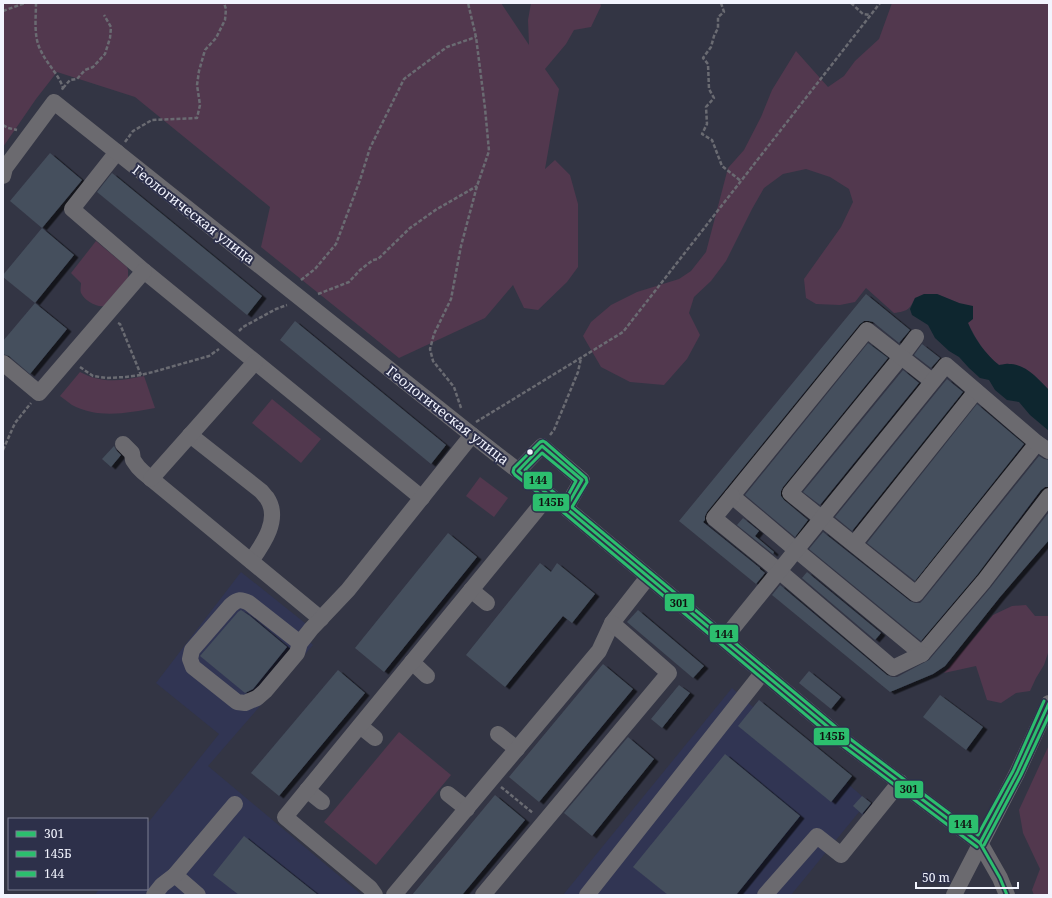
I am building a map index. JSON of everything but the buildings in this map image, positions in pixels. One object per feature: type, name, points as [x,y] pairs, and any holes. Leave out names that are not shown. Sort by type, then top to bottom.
[{"type":"street","name":"Геологическая улица","points":[[54,102],[566,508],[846,742],[980,843]]},
{"type":"street","points":[[3,176],[4,168],[54,102]]},
{"type":"street","points":[[117,152],[72,209],[144,271],[422,498]]},
{"type":"street","points":[[3,363],[39,393],[144,271]]},
{"type":"street","points":[[932,381],[867,330],[714,518],[893,668],[922,654],[984,581],[1049,496]]},
{"type":"street","points":[[724,639],[822,518],[932,381],[946,365],[1043,447],[916,594],[822,518],[790,493],[916,337]]},
{"type":"street","points":[[151,478],[255,362]]},
{"type":"street","points":[[854,544],[976,391]]},
{"type":"street","points":[[300,643],[249,603],[242,600],[236,601],[231,605],[192,650],[190,659],[193,667],[237,702],[245,703],[257,698],[265,691],[297,653],[300,643],[348,590],[422,498],[469,432]]},
{"type":"street","points":[[190,434],[261,491],[268,499],[272,512],[271,525],[265,541],[251,562]]},
{"type":"street","points":[[124,444],[132,453],[133,460],[138,467],[321,619]]},
{"type":"street","points":[[518,471],[542,446],[582,480],[566,508]]},
{"type":"street","points":[[375,895],[370,888],[285,817],[549,495]]},
{"type":"street","points":[[732,496],[922,654]]},
{"type":"street","points":[[394,895],[599,651],[612,623],[648,577]]},
{"type":"street","points":[[470,590],[487,603]]},
{"type":"street","points":[[483,895],[669,673],[612,623]]},
{"type":"street","points":[[412,662],[427,676]]},
{"type":"street","points":[[587,895],[763,672]]},
{"type":"street","points":[[958,893],[980,843],[1017,772],[1049,703]]},
{"type":"street","points":[[360,726],[375,738]]},
{"type":"street","points":[[498,734],[517,749]]},
{"type":"street","points":[[765,895],[817,836],[841,855],[900,782]]},
{"type":"street","points":[[307,790],[322,802]]},
{"type":"street","points":[[448,794],[467,809]]},
{"type":"street","points":[[154,895],[162,885],[175,876],[235,804]]},
{"type":"street","points":[[980,843],[1000,878],[1007,895]]},
{"type":"street","points":[[175,876],[198,895]]},
{"type":"path","points":[[3,11],[25,3]]},
{"type":"path","points":[[36,3],[36,34],[40,51],[61,81],[63,88]]},
{"type":"path","points":[[117,152],[133,131],[152,120],[197,118],[200,105],[197,85],[199,71],[205,50],[216,38],[225,20],[226,9],[224,3]]},
{"type":"path","points":[[468,3],[476,37],[489,151],[477,186],[461,246],[452,299],[434,334],[430,349],[433,361],[454,387],[469,432],[623,332],[880,3]]},
{"type":"path","points":[[721,3],[720,4],[724,12],[718,17],[718,28],[711,47],[703,58],[708,64],[709,89],[714,98],[706,107],[707,124],[702,134],[712,140],[722,166],[740,181]]},
{"type":"path","points":[[851,3],[863,14],[870,15]]},
{"type":"path","points":[[54,102],[70,80],[77,79],[85,70],[93,67],[105,54],[112,27],[104,16]]},
{"type":"path","points":[[289,289],[315,269],[336,244],[360,180],[370,148],[404,78],[447,47],[476,37]]},
{"type":"path","points":[[68,359],[93,376],[107,378],[141,375],[209,356],[230,341],[243,327],[276,309],[349,282],[360,270],[373,260],[378,259],[410,228],[437,209],[477,186]]},
{"type":"path","points":[[108,313],[120,324],[141,375]]},
{"type":"path","points":[[542,446],[554,430],[578,372],[581,358]]},
{"type":"path","points":[[3,450],[16,423],[39,393]]},
{"type":"path","points":[[492,778],[532,812],[546,820]]},
{"type":"shaded area","points":[[3,3],[501,3],[529,45],[528,20],[531,3],[600,3],[601,6],[591,27],[574,30],[566,44],[545,69],[559,89],[545,169],[555,160],[570,175],[578,204],[578,267],[567,282],[538,310],[524,308],[513,285],[485,318],[399,358],[261,247],[270,207],[135,97],[57,72],[36,99],[3,147]]},
{"type":"shaded area","points":[[892,3],[1049,3],[1049,390],[1008,364],[999,365],[992,359],[980,344],[971,329],[959,303],[937,294],[915,298],[908,309],[902,312],[894,313],[866,288],[855,302],[840,305],[816,304],[806,298],[804,279],[841,227],[853,202],[849,189],[830,177],[806,169],[783,174],[764,188],[726,261],[711,281],[694,297],[689,313],[700,335],[687,359],[664,385],[630,382],[601,367],[583,336],[591,322],[611,305],[637,292],[679,279],[691,271],[706,252],[728,168],[744,150],[761,117],[772,90],[796,51],[828,87],[844,76],[855,61],[879,39]]},
{"type":"shaded area","points":[[96,241],[127,267],[128,270],[128,278],[104,306],[94,305],[83,296],[81,292],[81,283],[71,273]]},
{"type":"shaded area","points":[[924,294],[937,294],[959,303],[973,306],[973,319],[968,323],[985,351],[999,365],[1015,365],[1026,369],[1049,390],[1049,431],[1030,415],[1019,402],[1007,400],[995,390],[989,380],[980,378],[959,357],[949,351],[935,338],[928,325],[912,315],[910,309],[915,298]]},
{"type":"shaded area","points":[[80,372],[93,378],[108,380],[120,380],[144,376],[155,408],[113,414],[92,412],[72,405],[60,396]]},
{"type":"shaded area","points":[[272,399],[321,439],[301,463],[252,423]]},
{"type":"shaded area","points":[[480,477],[508,498],[494,517],[466,496]]},
{"type":"shaded area","points":[[241,572],[315,631],[308,640],[313,645],[208,766],[362,895],[95,895],[98,890],[148,890],[148,823],[219,734],[156,683]]},
{"type":"shaded area","points":[[1026,605],[1035,616],[1049,616],[1049,650],[1044,665],[1030,691],[1016,693],[1001,703],[987,700],[976,666],[944,673],[993,615],[1012,606]]},
{"type":"shaded area","points":[[732,688],[753,707],[759,700],[849,774],[847,783],[872,805],[863,815],[859,812],[791,895],[563,895]]},
{"type":"shaded area","points":[[399,732],[451,775],[376,865],[324,822]]},
{"type":"shaded area","points":[[1049,745],[1049,895],[1034,895],[1032,890],[1040,869],[1023,833],[1019,810]]},
{"type":"transit line","name":"145Б","points":[[572,507],[587,482],[586,478],[545,442],[540,442],[514,468],[513,472],[515,475],[563,512],[843,746],[977,847]]},
{"type":"transit line","name":"301","points":[[542,446],[582,480],[566,508],[518,471],[542,446]]},
{"type":"transit line","name":"144","points":[[542,453],[576,481],[565,501],[525,470],[542,453]]},
{"type":"transit line","name":"144","points":[[572,507],[849,738],[978,835],[1013,771],[1044,701]]},
{"type":"transit line","name":"301","points":[[566,508],[846,742],[980,843],[1000,878],[1007,895]]},
{"type":"transit line","name":"301","points":[[980,843],[1017,773],[1049,703]]},
{"type":"transit line","name":"145Б","points":[[984,845],[1021,775],[1049,715]]}]
